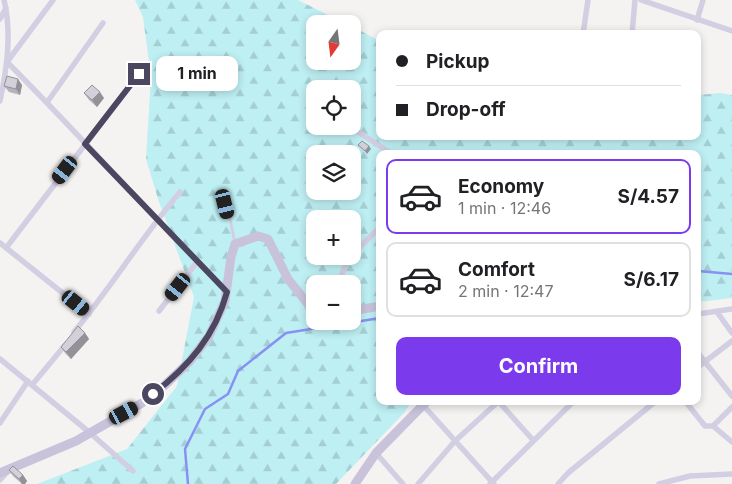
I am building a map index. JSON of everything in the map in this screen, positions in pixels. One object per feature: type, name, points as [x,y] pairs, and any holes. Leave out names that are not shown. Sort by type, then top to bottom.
[{"type":"street","points":[[0,101],[7,62],[6,8],[4,0]]},
{"type":"street","points":[[7,62],[52,0]]},
{"type":"street","points":[[584,30],[588,0]]},
{"type":"street","points":[[632,30],[635,0]]},
{"type":"street","points":[[642,0],[732,31]]},
{"type":"street","points":[[697,20],[703,0]]},
{"type":"street","points":[[0,19],[6,8]]},
{"type":"street","points":[[48,101],[103,23]]},
{"type":"street","points":[[7,62],[48,101],[156,220],[227,292]]},
{"type":"street","points":[[6,248],[139,74]]},
{"type":"street","points":[[361,134],[386,150]]},
{"type":"street","points":[[0,423],[30,383],[89,314],[122,271],[156,220],[180,192]]},
{"type":"street","points":[[361,246],[376,231]]},
{"type":"street","points":[[0,480],[4,472],[58,450],[142,403],[190,361],[210,336],[227,292],[231,257],[235,244],[258,236],[268,239],[288,279],[306,302]]},
{"type":"street","points":[[0,243],[89,314]]},
{"type":"street","points":[[159,311],[197,262]]},
{"type":"street","points":[[361,309],[376,307]]},
{"type":"street","points":[[701,314],[732,309]]},
{"type":"street","points":[[717,312],[732,333]]},
{"type":"street","points":[[701,364],[732,341]]},
{"type":"street","points":[[701,358],[732,396]]},
{"type":"street","points":[[0,359],[133,471]]},
{"type":"street","points":[[355,484],[376,453],[423,405]]},
{"type":"street","points":[[427,405],[454,441],[492,483],[570,405]]},
{"type":"street","points":[[418,484],[454,441],[494,405]]},
{"type":"street","points":[[502,405],[533,440]]},
{"type":"street","points":[[558,484],[582,461],[651,405]]},
{"type":"street","points":[[688,405],[705,426],[713,426],[732,442]]},
{"type":"street","points":[[713,426],[732,407]]},
{"type":"street","points":[[376,453],[403,484]]},
{"type":"street","points":[[659,484],[690,476],[732,474]]},
{"type":"lane","points":[[226,200],[235,244]]},
{"type":"green space","points":[[135,0],[298,0],[328,15],[306,15],[306,70],[361,70],[361,31],[376,39],[376,140],[701,140],[701,95],[720,93],[732,95],[732,298],[701,302],[701,150],[376,150],[376,405],[409,405],[404,413],[336,484],[37,484],[127,449],[177,386],[194,297],[159,202],[146,159],[151,77],[143,17]]},
{"type":"building","points":[[7,76],[18,79],[16,89],[4,86]]},
{"type":"building","points":[[92,85],[100,92],[92,100],[84,93]]},
{"type":"building","points":[[362,141],[369,146],[365,151],[361,145],[358,145]]},
{"type":"building","points":[[78,326],[85,333],[66,352],[61,347]]},
{"type":"building","points":[[13,466],[23,475],[19,479],[9,470]]},
{"type":"waterway","points":[[701,271],[732,274]]},
{"type":"waterway","points":[[188,484],[185,449],[205,409],[228,394],[238,371],[286,333],[376,319]]},
{"type":"route","points":[[139,74],[85,144],[227,292],[219,317],[210,336],[190,361],[153,394]]}]
